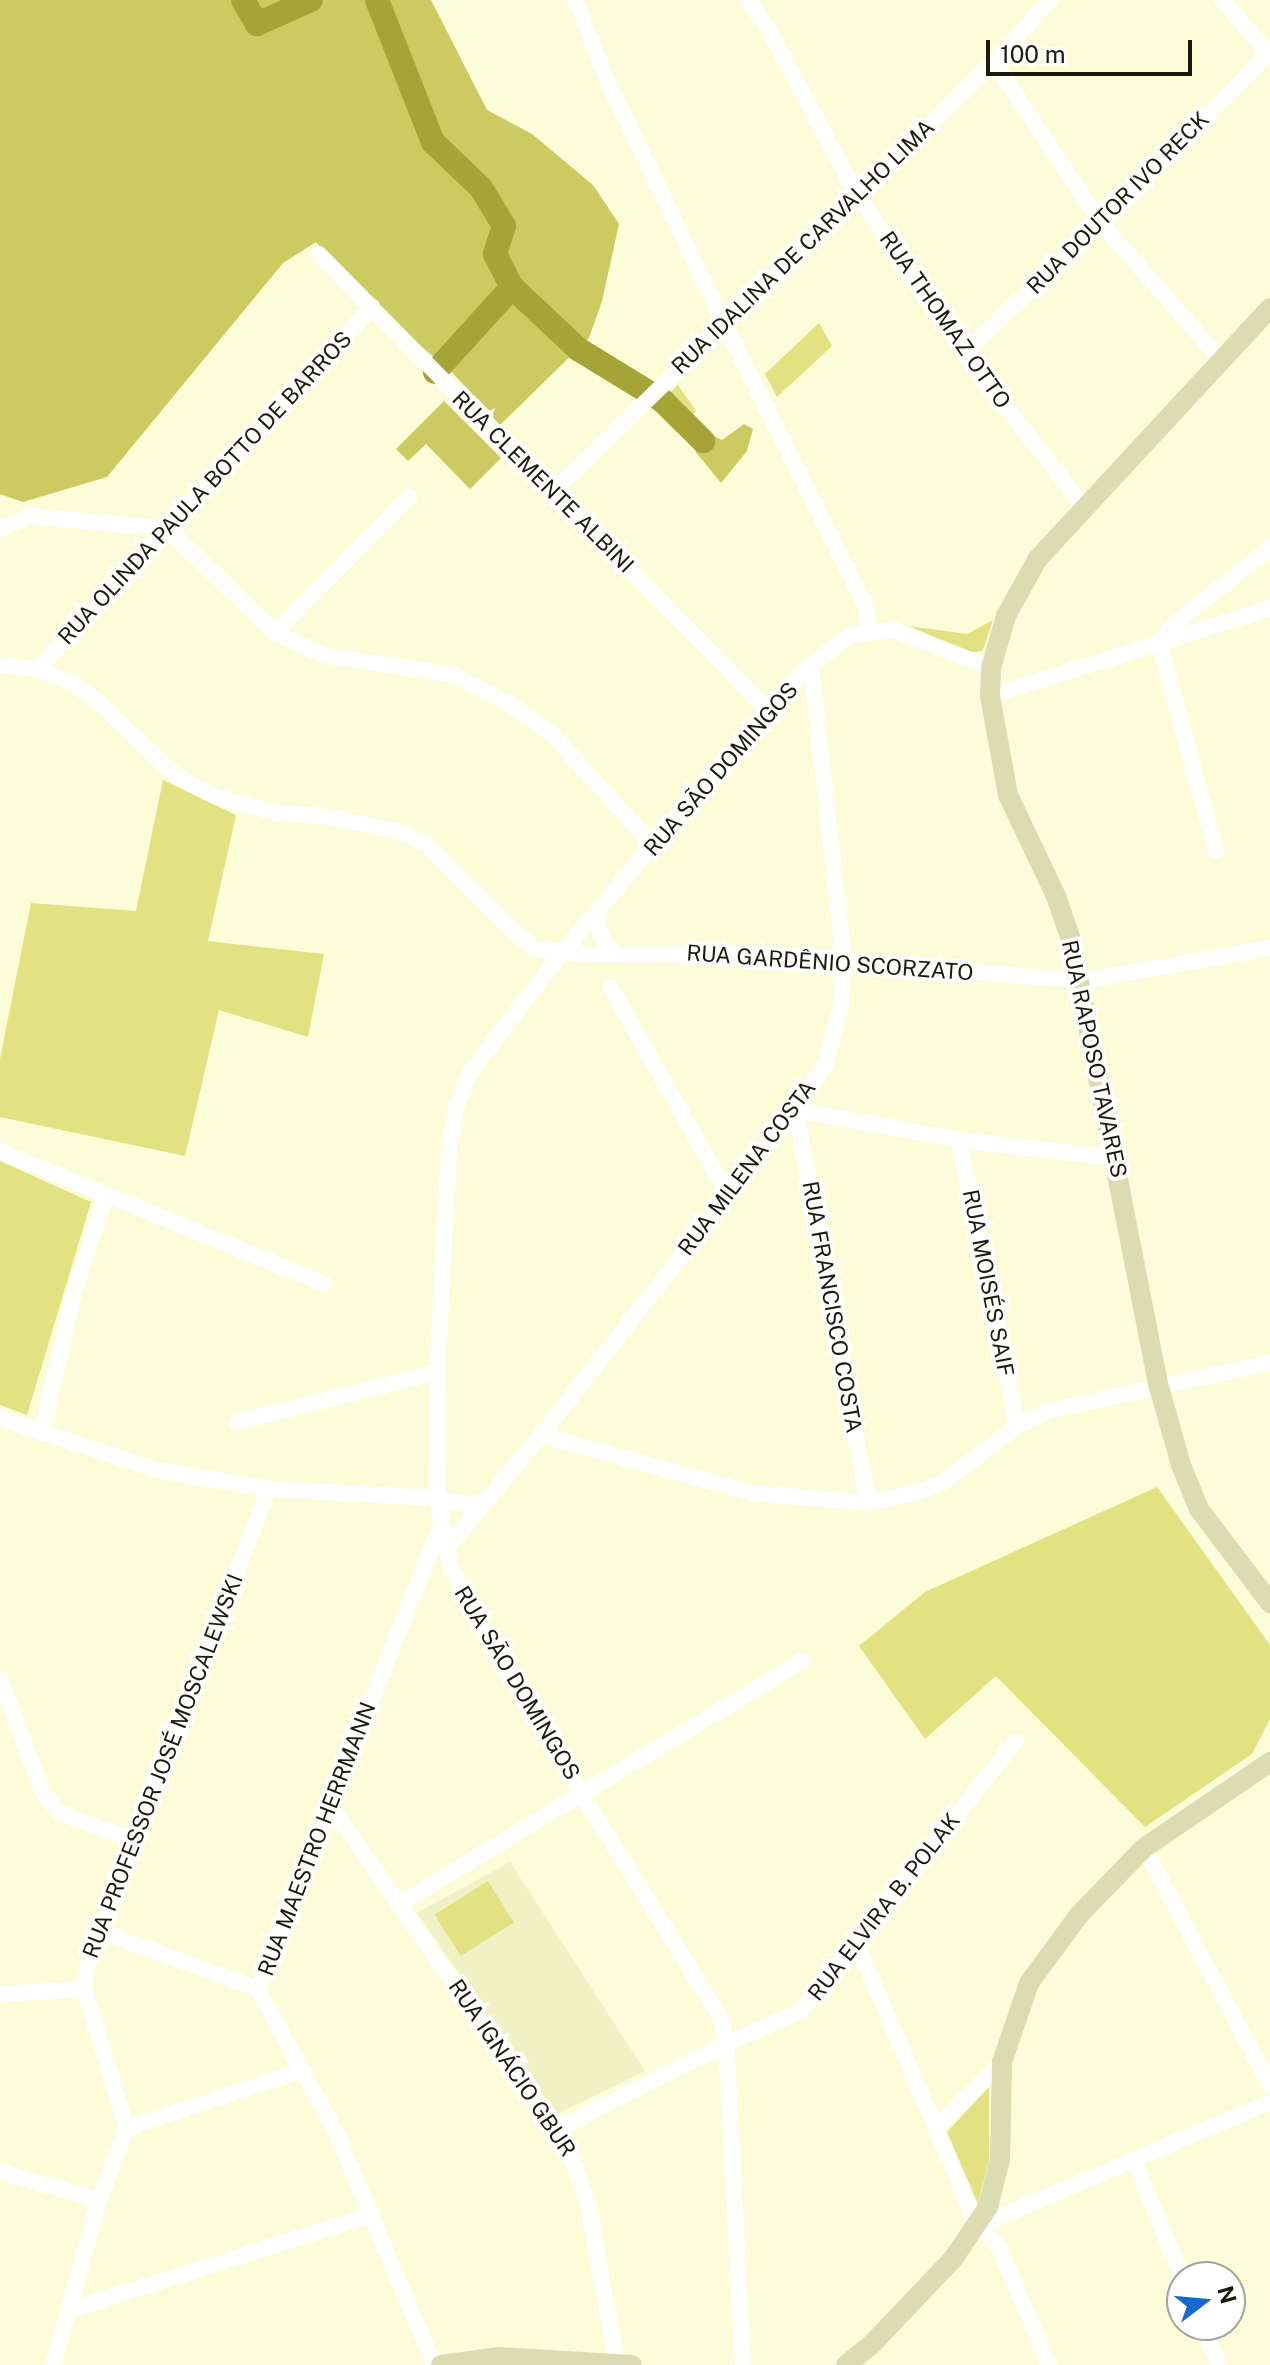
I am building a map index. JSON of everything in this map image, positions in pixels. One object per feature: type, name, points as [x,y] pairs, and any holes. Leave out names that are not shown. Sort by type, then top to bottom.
[{"type":"main road","name":"RUA RAPOSO TAVARES","points":[[1270,308],[1037,560],[1017,593],[991,668],[990,696],[1008,795],[1056,896],[1082,981],[1159,1387],[1181,1465],[1199,1509],[1270,1603]]},
{"type":"main road","points":[[846,2365],[925,2289],[978,2226],[994,2190],[1000,2160],[1002,2062],[1029,1983],[1079,1915],[1144,1848],[1270,1762]]},
{"type":"main road","points":[[441,2365],[499,2357],[570,2364],[624,2364]]},
{"type":"street","points":[[575,0],[609,84],[724,323],[867,608],[869,631],[894,630],[991,668]]},
{"type":"street","name":"RUA THOMAZ OTTO","points":[[748,0],[770,32],[856,193],[964,353],[1084,507]]},
{"type":"street","name":"RUA IDALINA DE CARVALHO LIMA","points":[[553,492],[856,193],[994,62],[1050,0]]},
{"type":"street","points":[[1222,0],[1270,53]]},
{"type":"street","name":"RUA DOUTOR IVO RECK","points":[[964,353],[1101,223],[1270,53]]},
{"type":"street","points":[[994,62],[1101,223],[1221,360]]},
{"type":"street","name":"RUA CLEMENTE ALBINI","points":[[319,254],[767,709]]},
{"type":"street","name":"RUA OLINDA PAULA BOTTO DE BARROS","points":[[38,669],[372,307]]},
{"type":"street","points":[[275,633],[409,497]]},
{"type":"street","points":[[0,529],[30,516],[168,529],[275,633],[323,655],[454,675],[481,687],[552,734],[654,847]]},
{"type":"street","points":[[1159,643],[1175,623],[1270,548]]},
{"type":"street","points":[[990,696],[1270,608]]},
{"type":"street","name":"RUA SÃO DOMINGOS","points":[[743,2365],[726,2044],[717,2010],[486,1639],[451,1568],[446,1549],[437,1498],[438,1372],[449,1150],[456,1107],[471,1071],[561,954],[767,709],[811,665],[851,635],[869,631]]},
{"type":"street","points":[[1159,643],[1216,851]]},
{"type":"street","name":"RUA GARDÊNIO SCORZATO","points":[[0,665],[38,669],[72,683],[96,700],[175,775],[214,796],[277,813],[324,816],[401,832],[427,845],[536,949],[561,954],[763,954],[1082,981],[1270,948]]},
{"type":"street","name":"RUA MILENA COSTA","points":[[446,1549],[541,1435],[796,1110],[825,1065],[835,1039],[844,960],[811,665]]},
{"type":"street","points":[[596,913],[601,937],[615,953]]},
{"type":"street","points":[[611,988],[728,1195]]},
{"type":"street","points":[[796,1110],[959,1140],[1115,1158]]},
{"type":"street","name":"RUA FRANCISCO COSTA","points":[[796,1110],[868,1503]]},
{"type":"street","name":"RUA MOISÉS SAIF","points":[[959,1140],[1017,1426]]},
{"type":"street","points":[[0,1151],[324,1284]]},
{"type":"street","points":[[42,1433],[72,1300],[106,1194]]},
{"type":"street","points":[[541,1435],[752,1493],[868,1503],[922,1491],[945,1481],[1017,1426],[1052,1410],[1270,1363]]},
{"type":"street","points":[[237,1422],[438,1372]]},
{"type":"street","points":[[0,1418],[157,1470],[269,1489],[437,1498],[469,1505],[484,1500]]},
{"type":"street","name":"RUA PROFESSOR JOSÉ MOSCALEWSKI","points":[[127,2128],[84,1989],[86,1971],[132,1840],[269,1489]]},
{"type":"street","name":"RUA MAESTRO HERRMANN","points":[[434,2365],[337,2134],[258,1989],[441,1525]]},
{"type":"street","points":[[421,1573],[451,1568]]},
{"type":"street","points":[[399,1904],[802,1661]]},
{"type":"street","points":[[0,1679],[44,1795],[61,1813],[132,1840]]},
{"type":"street","name":"RUA ELVIRA B. POLAK","points":[[558,2129],[726,2044],[801,2011],[1016,1741]]},
{"type":"street","name":"RUA IGNÁCIO GBUR","points":[[330,1805],[558,2129],[575,2162],[588,2204],[624,2364]]},
{"type":"street","points":[[1144,1848],[1270,2085]]},
{"type":"street","points":[[99,1931],[258,1989]]},
{"type":"street","points":[[856,1942],[978,2226],[998,2245],[1049,2365]]},
{"type":"street","points":[[0,1994],[84,1989]]},
{"type":"street","points":[[936,2128],[1002,2062]]},
{"type":"street","points":[[53,2365],[99,2200],[127,2128],[303,2070]]},
{"type":"street","points":[[978,2226],[1270,2102]]},
{"type":"street","points":[[1134,2160],[1175,2261]]},
{"type":"street","points":[[0,2172],[99,2200]]},
{"type":"street","points":[[70,2310],[372,2215]]},
{"type":"street","points":[[1209,2341],[1219,2365]]},
{"type":"shaded area","points":[[0,0],[431,0],[487,110],[532,134],[593,185],[619,224],[602,301],[589,338],[500,425],[450,370],[403,332],[316,242],[283,263],[107,477],[23,502],[0,494]]},
{"type":"shaded area","points":[[819,323],[832,346],[777,397],[765,374]]},
{"type":"shaded area","points":[[678,385],[696,411],[677,433],[654,410]]},
{"type":"shaded area","points":[[444,401],[501,458],[470,489],[426,444],[408,461],[396,449]]},
{"type":"shaded area","points":[[744,424],[753,429],[747,451],[721,483],[695,451],[708,433],[722,440]]},
{"type":"shaded area","points":[[993,620],[983,650],[977,652],[968,652],[909,626],[967,634]]},
{"type":"shaded area","points":[[163,780],[236,815],[208,941],[324,954],[308,1037],[219,1010],[185,1156],[0,1117],[0,1059],[31,903],[136,911]]},
{"type":"shaded area","points":[[0,1161],[91,1202],[27,1415],[0,1405]]},
{"type":"shaded area","points":[[1157,1487],[1270,1645],[1270,1719],[1252,1754],[1145,1827],[996,1676],[925,1739],[859,1646],[925,1592]]},
{"type":"shaded area","points":[[510,1862],[645,2071],[557,2114],[417,1913]]},
{"type":"shaded area","points":[[488,1881],[514,1923],[461,1956],[435,1914]]},
{"type":"shaded area","points":[[989,2087],[989,2161],[978,2204],[947,2132]]},
{"type":"waterway","points":[[243,0],[257,24],[311,0]]},
{"type":"waterway","points":[[377,0],[433,142],[481,188],[504,226],[495,254],[512,287],[578,349],[663,401],[703,441]]},
{"type":"waterway","points":[[435,372],[512,287]]}]
